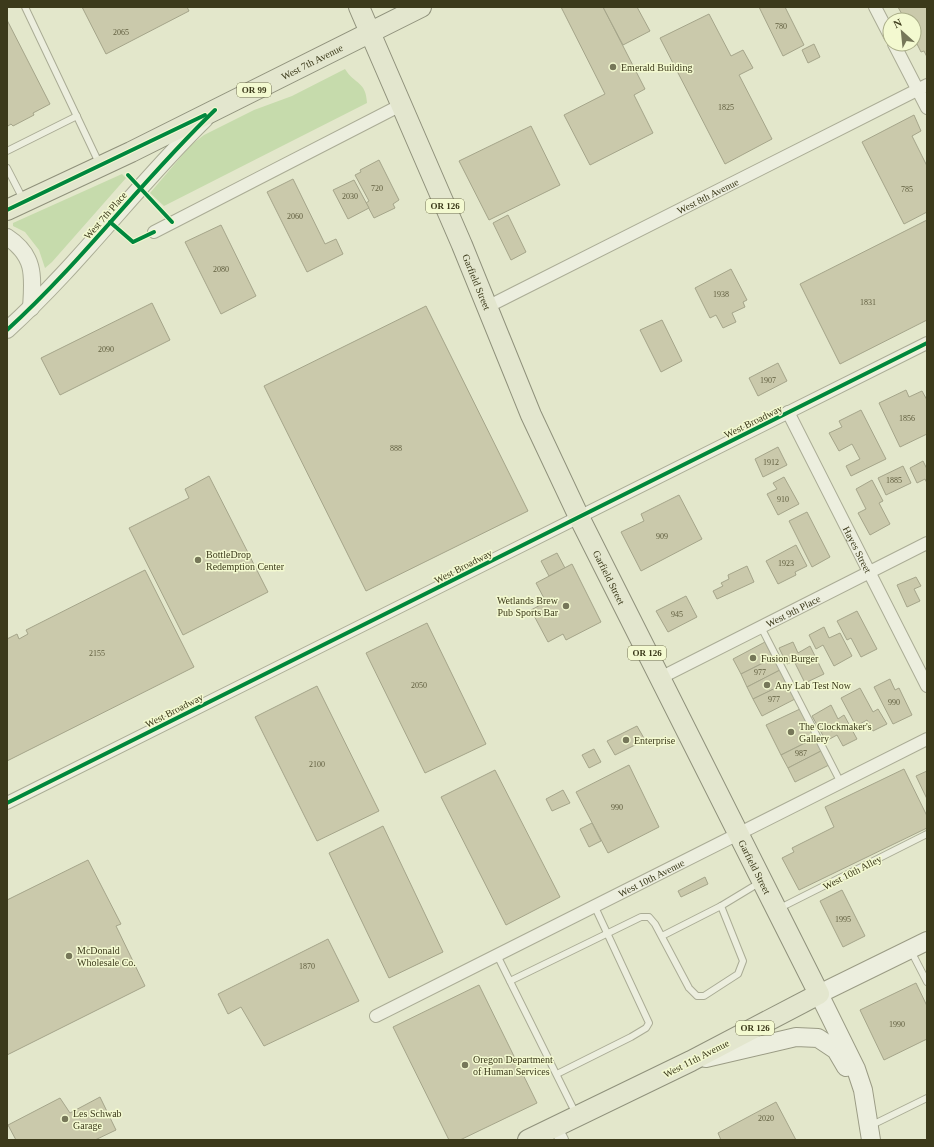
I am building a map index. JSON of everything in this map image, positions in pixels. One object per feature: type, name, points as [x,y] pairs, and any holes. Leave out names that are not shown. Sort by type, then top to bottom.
[{"type":"main road","name":"Garfield Street","points":[[359,7],[371,32],[487,307],[531,415],[579,517],[856,1069],[870,1133]]},
{"type":"main road","name":"West 7th Avenue","points":[[7,210],[101,166],[421,7]]},
{"type":"main road","name":"West 11th Avenue","points":[[528,1140],[559,1133],[577,1116],[691,1061],[819,994],[927,941]]},
{"type":"main road","points":[[691,1061],[796,1037],[818,1038],[836,1050],[864,1101]]},
{"type":"street","points":[[876,7],[882,19]]},
{"type":"street","points":[[899,52],[922,87],[927,108]]},
{"type":"street","name":"West 8th Avenue","points":[[487,307],[922,87]]},
{"type":"street","points":[[154,232],[401,105]]},
{"type":"street","name":"West 7th Place","points":[[7,330],[55,285],[171,153],[215,110]]},
{"type":"street","points":[[7,237],[18,245],[27,256],[33,281],[31,308]]},
{"type":"street","name":"West Broadway","points":[[7,803],[927,343]]},
{"type":"street","name":"Hayes Street","points":[[788,412],[927,686]]},
{"type":"street","name":"West 9th Place","points":[[660,678],[927,543]]},
{"type":"street","name":"West 10th Avenue","points":[[376,1016],[927,739]]},
{"type":"lane","points":[[25,7],[101,166]]},
{"type":"lane","points":[[7,151],[77,116]]},
{"type":"lane","points":[[7,168],[25,202]]},
{"type":"lane","points":[[761,627],[841,782]]},
{"type":"lane","name":"West 10th Alley","points":[[776,909],[927,834]]},
{"type":"lane","points":[[662,936],[721,906],[762,882]]},
{"type":"lane","points":[[557,1074],[631,1037],[646,1028],[649,1023],[594,906]]},
{"type":"lane","points":[[510,981],[641,917],[649,917],[662,936],[689,988],[697,996],[704,996],[738,974],[743,961],[721,906]]},
{"type":"lane","points":[[911,949],[927,982]]},
{"type":"lane","points":[[497,955],[577,1116]]},
{"type":"lane","points":[[870,1133],[927,1098]]},
{"type":"green space","points":[[345,69],[365,91],[367,103],[164,206],[150,193],[191,145],[204,135],[254,110],[292,96]]},
{"type":"green space","points":[[122,174],[126,178],[45,268],[39,250],[25,232],[13,226],[13,223]]},
{"type":"building","points":[[82,7],[187,7],[189,11],[106,54]]},
{"type":"building","name":"Emerald Building","points":[[561,7],[603,7],[645,89],[634,95],[653,133],[590,165],[564,115],[605,94]]},
{"type":"building","points":[[603,7],[637,7],[650,31],[623,45]]},
{"type":"building","points":[[759,7],[785,7],[804,45],[783,56]]},
{"type":"building","points":[[898,7],[927,7],[927,57],[924,51],[922,52],[922,12],[901,12]]},
{"type":"building","points":[[709,14],[731,56],[743,50],[753,68],[739,75],[772,139],[725,164],[660,38]]},
{"type":"building","points":[[7,20],[50,104],[33,113],[34,115],[13,126],[11,124],[8,126],[7,124]]},
{"type":"building","points":[[814,44],[820,57],[808,63],[802,50]]},
{"type":"building","points":[[914,115],[921,131],[912,136],[927,166],[927,212],[904,224],[862,142]]},
{"type":"building","points":[[531,126],[560,185],[489,220],[459,161]]},
{"type":"building","points":[[379,160],[399,200],[393,204],[395,208],[374,218],[366,203],[369,201],[355,175],[361,172],[360,170]]},
{"type":"building","points":[[293,179],[325,244],[336,239],[343,254],[307,272],[267,192]]},
{"type":"building","points":[[354,180],[369,208],[348,219],[333,190]]},
{"type":"building","points":[[508,215],[526,252],[511,260],[493,223]]},
{"type":"building","points":[[927,220],[927,320],[840,364],[800,284]]},
{"type":"building","points":[[221,225],[256,296],[221,314],[185,242]]},
{"type":"building","points":[[731,269],[747,300],[743,302],[745,307],[732,313],[736,322],[723,328],[716,315],[710,318],[695,288]]},
{"type":"building","points":[[152,303],[170,340],[60,395],[41,358]]},
{"type":"building","points":[[426,306],[528,511],[366,591],[264,386]]},
{"type":"building","points":[[662,320],[682,361],[661,372],[640,330]]},
{"type":"building","points":[[778,363],[787,381],[758,396],[749,378]]},
{"type":"building","points":[[906,390],[909,397],[922,391],[927,400],[927,434],[900,447],[879,403]]},
{"type":"building","points":[[861,410],[886,459],[851,476],[846,466],[860,459],[852,444],[839,451],[829,433],[842,427],[839,421]]},
{"type":"building","points":[[778,447],[787,465],[763,477],[755,459]]},
{"type":"building","points":[[923,461],[927,469],[927,483],[925,479],[917,483],[910,468]]},
{"type":"building","points":[[903,466],[911,483],[886,495],[878,478]]},
{"type":"building","name":"BottleDrop Redemption Center","points":[[209,476],[268,592],[183,635],[129,528],[189,498],[185,489]]},
{"type":"building","points":[[784,477],[799,504],[778,515],[767,494],[777,489],[773,483]]},
{"type":"building","points":[[872,480],[883,501],[879,503],[890,524],[870,535],[858,513],[866,509],[856,489]]},
{"type":"building","points":[[679,495],[702,539],[641,571],[621,532],[644,521],[641,514]]},
{"type":"building","points":[[807,512],[830,557],[812,567],[789,521]]},
{"type":"building","points":[[796,545],[807,566],[795,572],[796,575],[778,584],[766,561]]},
{"type":"building","points":[[557,553],[565,568],[549,576],[541,561]]},
{"type":"building","name":"Wetlands Brew Pub Sports Bar","points":[[572,564],[601,622],[566,640],[563,634],[548,642],[531,610],[546,602],[536,583]]},
{"type":"building","points":[[747,566],[754,582],[717,599],[713,591],[723,586],[721,583],[729,579],[728,575]]},
{"type":"building","points":[[145,570],[194,667],[7,761],[7,639],[17,634],[19,639],[28,634],[26,630]]},
{"type":"building","points":[[916,577],[921,586],[914,589],[920,601],[907,607],[897,585]]},
{"type":"building","points":[[686,596],[697,617],[668,632],[656,611]]},
{"type":"building","points":[[857,611],[877,649],[861,657],[851,638],[847,640],[837,621]]},
{"type":"building","points":[[427,623],[486,744],[425,773],[366,653]]},
{"type":"building","points":[[824,627],[829,638],[840,633],[852,656],[834,666],[823,645],[816,649],[809,635]]},
{"type":"building","name":"Fusion Burger","points":[[765,642],[773,658],[741,674],[733,659]]},
{"type":"building","points":[[793,642],[798,653],[810,646],[824,674],[805,683],[794,661],[787,664],[779,648]]},
{"type":"building","points":[[773,658],[780,670],[747,687],[741,674]]},
{"type":"building","name":"Any Lab Test Now","points":[[780,670],[786,683],[753,699],[747,687]]},
{"type":"building","points":[[890,679],[895,690],[899,688],[912,715],[893,724],[874,687]]},
{"type":"building","points":[[786,683],[795,699],[762,716],[753,699]]},
{"type":"building","points":[[317,686],[379,811],[317,841],[255,717]]},
{"type":"building","points":[[860,688],[873,712],[878,709],[887,724],[873,731],[867,720],[856,726],[841,698]]},
{"type":"building","points":[[831,705],[838,719],[844,715],[857,739],[843,746],[837,735],[826,741],[812,716]]},
{"type":"building","name":"The Clockmaker's Gallery","points":[[800,709],[815,738],[781,755],[766,725]]},
{"type":"building","name":"Enterprise","points":[[637,726],[645,740],[615,755],[607,741]]},
{"type":"building","points":[[815,738],[821,751],[788,768],[781,755]]},
{"type":"building","points":[[594,749],[601,762],[589,768],[582,755]]},
{"type":"building","points":[[821,751],[829,765],[795,782],[788,768]]},
{"type":"building","points":[[629,765],[659,827],[608,853],[576,792]]},
{"type":"building","points":[[904,769],[927,816],[927,828],[799,890],[782,858],[794,852],[792,848],[834,827],[825,807]]},
{"type":"building","points":[[495,770],[560,897],[506,925],[441,797]]},
{"type":"building","points":[[927,771],[927,799],[916,776]]},
{"type":"building","points":[[563,790],[570,803],[552,811],[546,799]]},
{"type":"building","points":[[592,823],[601,841],[589,847],[580,829]]},
{"type":"building","points":[[383,826],[443,952],[389,978],[329,853]]},
{"type":"building","name":"McDonald Wholesale Co.","points":[[88,860],[121,924],[116,926],[145,986],[7,1055],[7,900]]},
{"type":"building","points":[[705,877],[708,884],[681,897],[678,891]]},
{"type":"building","points":[[842,890],[865,936],[843,947],[820,901]]},
{"type":"building","points":[[328,939],[359,1001],[264,1046],[241,1007],[228,1014],[218,994]]},
{"type":"building","points":[[916,983],[927,1006],[927,1039],[884,1060],[860,1010]]},
{"type":"building","name":"Oregon Department of Human Services","points":[[479,985],[537,1103],[460,1140],[449,1140],[393,1027]]},
{"type":"building","name":"Les Schwab Garage","points":[[100,1097],[116,1130],[95,1140],[16,1140],[8,1125],[60,1098],[70,1113]]},
{"type":"building","points":[[776,1102],[796,1140],[721,1140],[718,1133]]},
{"type":"cycle path","points":[[7,330],[61,277],[162,164],[215,110]]},
{"type":"cycle path","points":[[7,210],[205,115]]},
{"type":"cycle path","points":[[128,175],[172,222]]},
{"type":"cycle path","points":[[110,222],[133,242],[154,232]]},
{"type":"cycle path","points":[[7,803],[927,343]]},
{"type":"place","name":"Emerald Building","points":[[613,67]]},
{"type":"place","name":"BottleDrop Redemption Center","points":[[198,560]]},
{"type":"place","name":"Wetlands Brew Pub Sports Bar","points":[[566,606]]},
{"type":"place","name":"Fusion Burger","points":[[753,658]]},
{"type":"place","name":"Any Lab Test Now","points":[[767,685]]},
{"type":"place","name":"The Clockmaker's Gallery","points":[[791,732]]},
{"type":"place","name":"Enterprise","points":[[626,740]]},
{"type":"place","name":"McDonald Wholesale Co.","points":[[69,956]]},
{"type":"place","name":"Oregon Department of Human Services","points":[[465,1065]]},
{"type":"place","name":"Les Schwab Garage","points":[[65,1119]]}]
